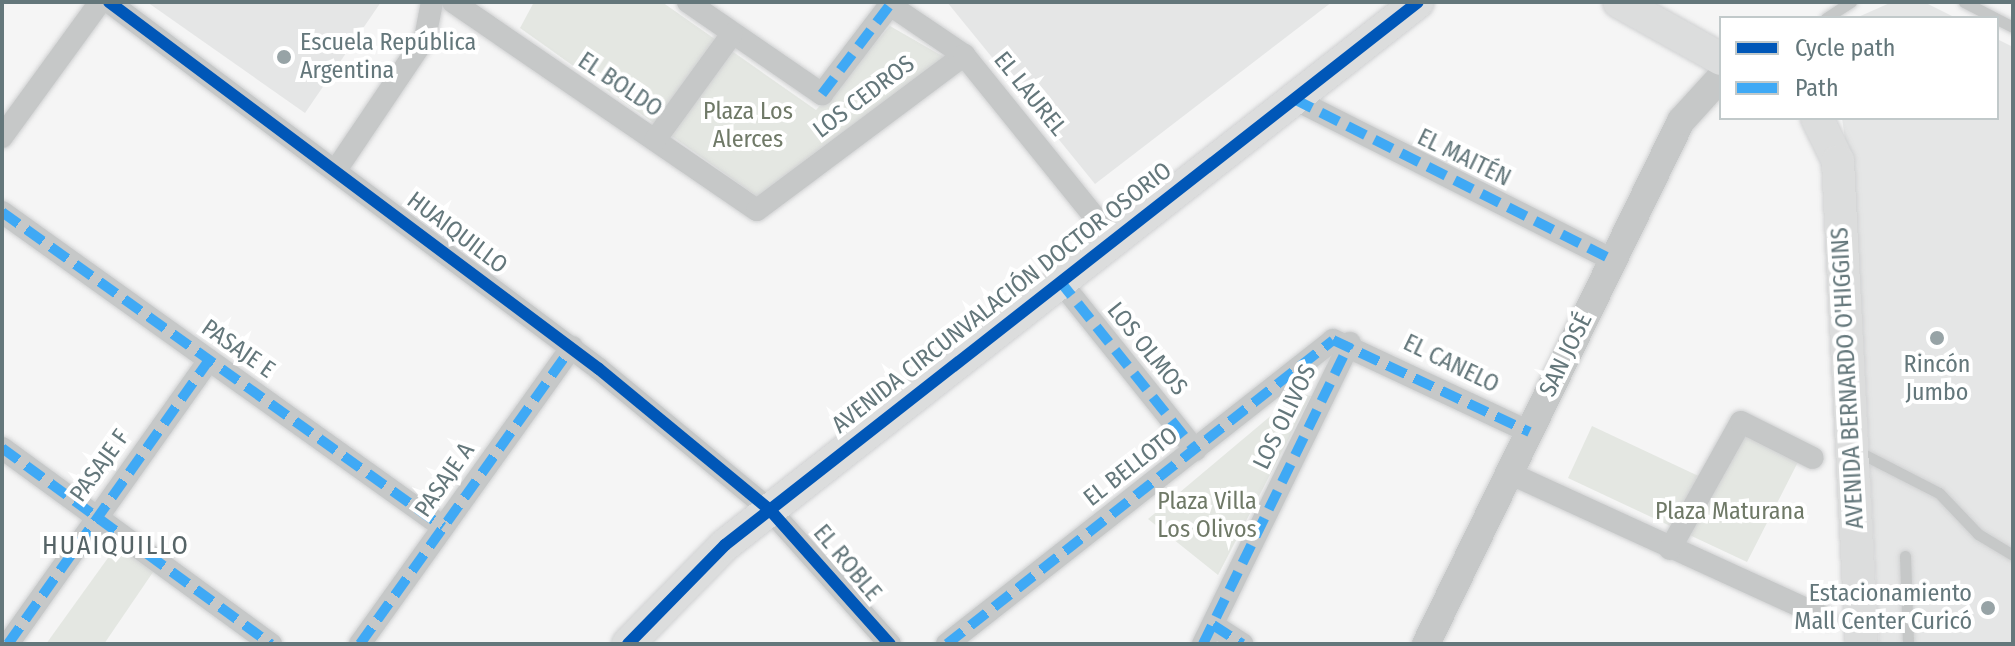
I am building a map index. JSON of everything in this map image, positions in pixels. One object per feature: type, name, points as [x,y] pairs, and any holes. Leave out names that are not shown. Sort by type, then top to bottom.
[{"type":"main road","name":"AVENIDA CIRCUNVALACIÓN DOCTOR OSORIO","points":[[628,644],[698,568],[1111,237],[1418,2]]},
{"type":"main road","points":[[1619,2],[1719,58]]},
{"type":"main road","name":"AVENIDA BERNARDO O'HIGGINS","points":[[1818,120],[1838,161],[1862,644]]},
{"type":"street","points":[[2,137],[100,2]]},
{"type":"street","name":"HUAIQUILLO","points":[[109,2],[572,347],[770,510]]},
{"type":"street","points":[[336,170],[425,38],[432,2]]},
{"type":"street","name":"EL BOLDO","points":[[453,2],[757,210]]},
{"type":"street","points":[[655,140],[732,34],[688,2]]},
{"type":"street","name":"LOS CEDROS","points":[[732,34],[822,94],[891,3]]},
{"type":"street","name":"EL LAUREL","points":[[891,3],[964,55],[1111,237]]},
{"type":"street","name":"LOS CEDROS","points":[[757,210],[964,55]]},
{"type":"street","name":"SAN JOSÉ","points":[[1426,644],[1681,121],[1719,79]]},
{"type":"street","name":"EL MAITÉN","points":[[1294,99],[1613,260]]},
{"type":"street","name":"PASAJE E","points":[[2,212],[443,527]]},
{"type":"street","name":"LOS OLMOS","points":[[1059,280],[1195,450]]},
{"type":"street","name":"EL BELLOTO","points":[[947,644],[1333,340],[1350,343]]},
{"type":"street","name":"EL CANELO","points":[[1350,343],[1529,432]]},
{"type":"street","name":"LOS OLIVOS","points":[[1208,634],[1350,343]]},
{"type":"street","name":"PASAJE A","points":[[360,644],[572,347]]},
{"type":"street","name":"PASAJE F","points":[[8,644],[209,360]]},
{"type":"street","points":[[1670,549],[1741,422],[1813,458]]},
{"type":"street","points":[[2,448],[271,644]]},
{"type":"street","points":[[1509,473],[1826,618]]},
{"type":"street","name":"EL ROBLE","points":[[770,510],[890,644]]},
{"type":"street","points":[[1208,634],[1242,644]]},
{"type":"lane","points":[[1829,16],[1851,2]]},
{"type":"lane","points":[[1964,2],[1992,16]]},
{"type":"lane","points":[[1851,448],[1939,493],[1978,534],[2013,555]]},
{"type":"lane","points":[[1905,556],[1908,644]]},
{"type":"shaded area","name":"Escuela República Argentina","points":[[147,2],[381,2],[305,113]]},
{"type":"shaded area","points":[[947,2],[1332,2],[1095,184]]},
{"type":"shaded area","points":[[1892,2],[1924,2],[1952,16],[1860,16]]},
{"type":"shaded area","points":[[1999,40],[2013,47],[2013,644],[1879,644],[1857,222],[1842,120],[1999,120]]},
{"type":"green space","name":"Plaza Los Alerces","points":[[534,2],[662,2],[816,110],[890,26],[944,57],[759,198],[520,28]]},
{"type":"green space","name":"Plaza Villa Los Olivos","points":[[1298,393],[1311,396],[1218,575],[1148,519]]},
{"type":"green space","name":"Plaza Maturana","points":[[1592,426],[1707,480],[1734,430],[1798,462],[1747,562],[1568,478]]},
{"type":"green space","points":[[128,530],[164,556],[104,644],[46,644]]},
{"type":"marked path","points":[[822,94],[892,2]]},
{"type":"marked path","points":[[1294,99],[1613,260]]},
{"type":"marked path","points":[[2,212],[443,527]]},
{"type":"marked path","points":[[1059,280],[1195,450]]},
{"type":"marked path","points":[[947,644],[1333,340],[1529,432]]},
{"type":"marked path","points":[[1203,644],[1350,343]]},
{"type":"marked path","points":[[360,644],[572,347]]},
{"type":"marked path","points":[[8,644],[209,360]]},
{"type":"marked path","points":[[2,448],[271,644]]},
{"type":"marked path","points":[[1213,625],[1242,644]]},
{"type":"cycle path","points":[[109,2],[599,369],[770,510],[890,644]]},
{"type":"cycle path","points":[[628,644],[725,545],[1418,2]]},
{"type":"place","name":"Escuela República Argentina","points":[[284,57]]},
{"type":"place","name":"Rincón Jumbo","points":[[1937,338]]},
{"type":"place","name":"Estacionamiento Mall Center Curicó","points":[[1988,608]]},
{"type":"district","name":"HUAIQUILLO","points":[[116,546]]}]
